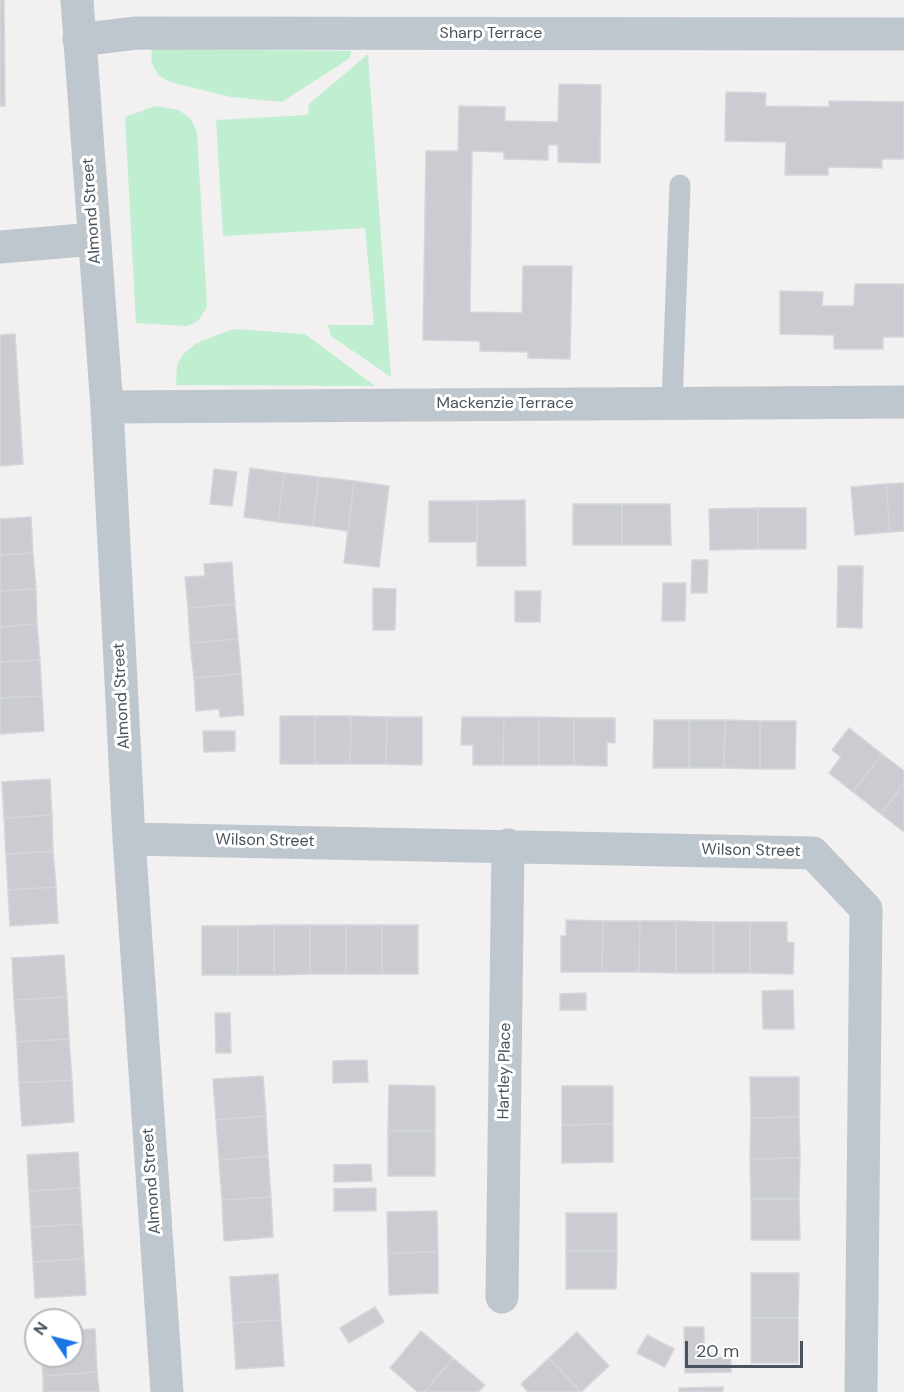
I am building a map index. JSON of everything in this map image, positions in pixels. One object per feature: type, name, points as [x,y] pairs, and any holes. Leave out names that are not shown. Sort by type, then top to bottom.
[{"type":"street","name":"Almond Street","points":[[77,0],[107,406],[129,839],[167,1392]]},
{"type":"street","name":"Sharp Terrace","points":[[79,40],[136,33],[904,34]]},
{"type":"street","points":[[0,247],[94,239]]},
{"type":"street","name":"Mackenzie Terrace","points":[[107,406],[904,402]]},
{"type":"street","name":"Wilson Street","points":[[129,839],[813,852],[866,909],[861,1392]]},
{"type":"street","name":"Hartley Place","points":[[502,1297],[508,845]]},
{"type":"lane","points":[[672,403],[680,185]]},
{"type":"green space","points":[[152,49],[351,51],[350,58],[282,102],[231,97],[170,82],[158,75],[151,61]]},
{"type":"green space","points":[[368,54],[391,377],[331,336],[328,325],[374,325],[365,228],[223,236],[216,120],[308,115],[309,104]]},
{"type":"green space","points":[[155,106],[179,110],[191,119],[197,132],[207,307],[198,321],[187,326],[136,323],[125,117]]},
{"type":"green space","points":[[233,329],[305,334],[375,386],[176,385],[177,365],[184,353],[197,343]]},
{"type":"building","points":[[0,0],[4,0],[5,106],[0,106]]},
{"type":"building","points":[[559,84],[601,85],[600,163],[558,162],[558,145],[548,145],[548,160],[504,159],[504,152],[472,151],[470,312],[522,313],[523,266],[572,266],[570,359],[528,358],[528,352],[480,351],[480,341],[423,340],[426,151],[458,151],[459,106],[505,107],[505,121],[558,122]]},
{"type":"building","points":[[726,92],[766,93],[765,106],[829,107],[829,101],[904,102],[904,159],[882,159],[882,168],[828,167],[828,175],[785,175],[786,142],[725,141]]},
{"type":"building","points":[[855,284],[904,284],[904,337],[883,337],[883,349],[834,349],[834,335],[780,334],[780,291],[823,292],[822,306],[854,306]]},
{"type":"building","points":[[15,334],[23,464],[0,466],[0,335]]},
{"type":"building","points":[[250,468],[284,473],[278,522],[244,517]]},
{"type":"building","points":[[214,469],[237,472],[232,506],[210,504]]},
{"type":"building","points":[[284,473],[319,477],[313,526],[278,522]]},
{"type":"building","points":[[319,477],[354,481],[348,531],[313,526]]},
{"type":"building","points":[[354,481],[389,486],[379,567],[344,563]]},
{"type":"building","points":[[904,483],[904,531],[890,532],[886,484]]},
{"type":"building","points":[[886,484],[890,532],[855,535],[851,487]]},
{"type":"building","points":[[525,500],[526,566],[477,566],[477,501]]},
{"type":"building","points":[[429,501],[477,501],[477,542],[429,542]]},
{"type":"building","points":[[573,504],[622,504],[622,545],[573,545]]},
{"type":"building","points":[[622,504],[670,504],[671,545],[622,545]]},
{"type":"building","points":[[758,508],[758,549],[710,550],[709,509]]},
{"type":"building","points":[[758,508],[806,508],[806,549],[758,549]]},
{"type":"building","points":[[31,517],[33,553],[0,555],[0,519]]},
{"type":"building","points":[[33,553],[36,589],[0,591],[0,555]]},
{"type":"building","points":[[692,560],[708,560],[707,593],[691,593]]},
{"type":"building","points":[[232,562],[235,604],[188,608],[185,577],[205,576],[204,564]]},
{"type":"building","points":[[838,566],[863,566],[862,628],[837,627]]},
{"type":"building","points":[[663,583],[686,583],[685,621],[662,621]]},
{"type":"building","points":[[373,588],[396,589],[395,630],[373,630]]},
{"type":"building","points":[[36,589],[37,624],[0,627],[0,591]]},
{"type":"building","points":[[515,591],[541,591],[540,622],[515,622]]},
{"type":"building","points":[[235,604],[238,639],[190,643],[188,608]]},
{"type":"building","points":[[37,624],[40,660],[0,662],[0,627]]},
{"type":"building","points":[[238,639],[241,674],[194,678],[190,643]]},
{"type":"building","points":[[40,660],[42,696],[0,698],[0,662]]},
{"type":"building","points":[[241,674],[244,715],[220,717],[219,709],[196,711],[194,678]]},
{"type":"building","points":[[42,696],[44,731],[0,734],[0,698]]},
{"type":"building","points":[[280,716],[315,716],[315,764],[280,764]]},
{"type":"building","points":[[315,716],[351,716],[350,764],[315,764]]},
{"type":"building","points":[[351,716],[387,717],[386,764],[350,764]]},
{"type":"building","points":[[387,717],[422,717],[422,765],[386,764]]},
{"type":"building","points":[[462,717],[504,717],[503,765],[473,765],[473,745],[461,745]]},
{"type":"building","points":[[504,717],[539,717],[539,765],[503,765]]},
{"type":"building","points":[[539,717],[574,718],[574,765],[539,765]]},
{"type":"building","points":[[574,718],[615,718],[615,743],[607,742],[607,766],[574,765]]},
{"type":"building","points":[[654,720],[689,720],[689,768],[653,768]]},
{"type":"building","points":[[689,720],[725,720],[724,768],[689,768]]},
{"type":"building","points":[[725,720],[760,721],[760,769],[724,768]]},
{"type":"building","points":[[760,721],[796,721],[795,769],[760,769]]},
{"type":"building","points":[[849,728],[882,754],[853,792],[829,773],[841,757],[832,750]]},
{"type":"building","points":[[203,731],[235,731],[235,751],[204,752]]},
{"type":"building","points":[[882,754],[904,771],[904,784],[881,814],[853,792]]},
{"type":"building","points":[[50,779],[52,815],[4,818],[2,782]]},
{"type":"building","points":[[904,784],[904,832],[881,814]]},
{"type":"building","points":[[52,815],[53,851],[6,854],[4,818]]},
{"type":"building","points":[[53,851],[56,887],[8,890],[6,854]]},
{"type":"building","points":[[56,887],[58,923],[10,926],[8,890]]},
{"type":"building","points":[[566,920],[603,921],[602,972],[561,972],[561,936],[566,936]]},
{"type":"building","points":[[603,921],[640,921],[639,972],[602,972]]},
{"type":"building","points":[[640,921],[676,921],[676,973],[639,972]]},
{"type":"building","points":[[676,921],[713,922],[713,973],[676,973]]},
{"type":"building","points":[[713,922],[750,922],[750,973],[713,973]]},
{"type":"building","points":[[750,922],[787,922],[787,942],[794,943],[793,974],[750,973]]},
{"type":"building","points":[[274,925],[274,975],[238,975],[238,926]]},
{"type":"building","points":[[274,925],[310,925],[310,974],[274,975]]},
{"type":"building","points":[[310,925],[346,925],[346,974],[310,974]]},
{"type":"building","points":[[346,925],[382,925],[382,974],[346,974]]},
{"type":"building","points":[[382,925],[418,925],[418,974],[382,974]]},
{"type":"building","points":[[202,926],[238,926],[238,975],[202,975]]},
{"type":"building","points":[[64,955],[67,997],[14,1000],[12,958]]},
{"type":"building","points":[[793,990],[794,1029],[763,1029],[762,991]]},
{"type":"building","points":[[586,993],[586,1010],[560,1010],[560,994]]},
{"type":"building","points":[[67,997],[69,1039],[17,1042],[14,1000]]},
{"type":"building","points":[[215,1013],[230,1013],[231,1053],[216,1053]]},
{"type":"building","points":[[69,1039],[72,1080],[19,1083],[17,1042]]},
{"type":"building","points":[[367,1060],[368,1082],[333,1083],[333,1061]]},
{"type":"building","points":[[263,1076],[266,1116],[216,1120],[213,1079]]},
{"type":"building","points":[[750,1077],[799,1077],[799,1117],[751,1118]]},
{"type":"building","points":[[72,1080],[74,1122],[22,1126],[19,1083]]},
{"type":"building","points":[[389,1085],[435,1086],[435,1131],[388,1131]]},
{"type":"building","points":[[562,1086],[613,1086],[613,1124],[562,1125]]},
{"type":"building","points":[[266,1116],[268,1156],[219,1160],[216,1120]]},
{"type":"building","points":[[799,1117],[800,1158],[750,1159],[751,1118]]},
{"type":"building","points":[[613,1124],[613,1162],[562,1163],[562,1125]]},
{"type":"building","points":[[388,1131],[435,1131],[435,1176],[388,1176]]},
{"type":"building","points":[[78,1152],[80,1188],[29,1191],[27,1155]]},
{"type":"building","points":[[268,1156],[271,1197],[222,1200],[219,1160]]},
{"type":"building","points":[[800,1158],[799,1199],[751,1199],[750,1159]]},
{"type":"building","points":[[371,1164],[372,1181],[334,1182],[334,1165]]},
{"type":"building","points":[[80,1188],[82,1224],[31,1227],[29,1191]]},
{"type":"building","points":[[376,1188],[376,1211],[334,1211],[334,1189]]},
{"type":"building","points":[[271,1197],[273,1237],[224,1241],[222,1200]]},
{"type":"building","points":[[751,1199],[799,1199],[800,1240],[751,1240]]},
{"type":"building","points":[[437,1211],[438,1252],[388,1253],[387,1212]]},
{"type":"building","points":[[566,1213],[617,1213],[617,1251],[566,1251]]},
{"type":"building","points":[[82,1224],[84,1259],[33,1262],[31,1227]]},
{"type":"building","points":[[566,1251],[617,1251],[616,1289],[566,1289]]},
{"type":"building","points":[[438,1252],[438,1293],[389,1295],[388,1253]]},
{"type":"building","points":[[84,1259],[86,1295],[35,1298],[33,1262]]},
{"type":"building","points":[[751,1273],[799,1273],[798,1318],[751,1318]]},
{"type":"building","points":[[278,1274],[281,1320],[233,1323],[230,1277]]},
{"type":"building","points":[[375,1307],[384,1322],[349,1343],[340,1328]]},
{"type":"building","points":[[751,1318],[798,1318],[798,1363],[751,1363]]},
{"type":"building","points":[[281,1320],[284,1366],[236,1369],[233,1323]]},
{"type":"building","points":[[684,1327],[704,1327],[704,1358],[731,1357],[731,1372],[685,1373]]},
{"type":"building","points":[[84,1329],[95,1329],[97,1372],[43,1376],[42,1368],[84,1368]]},
{"type":"building","points":[[421,1331],[453,1358],[424,1392],[418,1392],[390,1368]]},
{"type":"building","points":[[577,1332],[609,1366],[581,1392],[549,1358]]},
{"type":"building","points":[[647,1335],[674,1349],[665,1367],[637,1353]]},
{"type":"building","points":[[453,1358],[485,1385],[478,1392],[424,1392]]},
{"type":"building","points":[[549,1358],[581,1392],[528,1392],[521,1384]]},
{"type":"building","points":[[97,1372],[99,1392],[43,1392],[43,1376]]},
{"type":"building","points":[[723,1387],[723,1392],[679,1392],[679,1388]]}]
